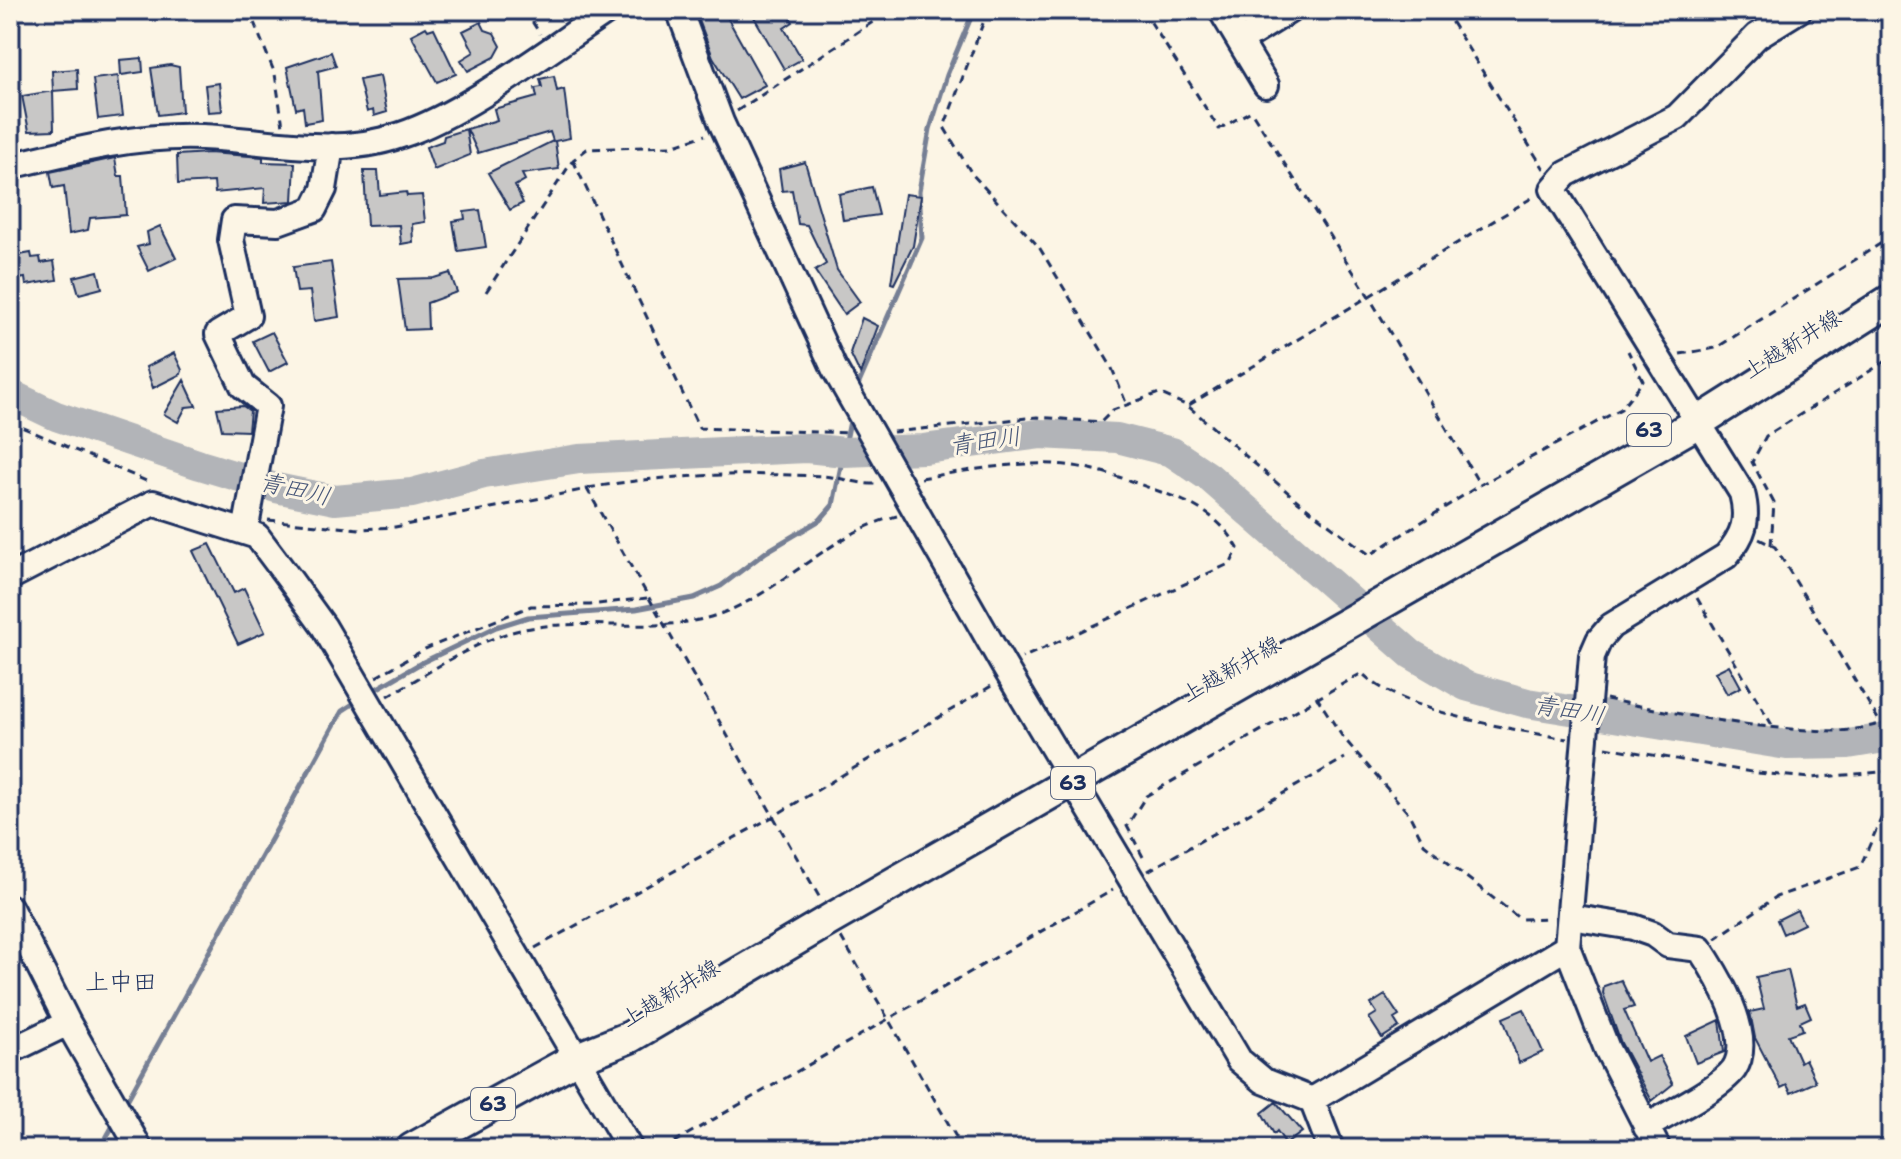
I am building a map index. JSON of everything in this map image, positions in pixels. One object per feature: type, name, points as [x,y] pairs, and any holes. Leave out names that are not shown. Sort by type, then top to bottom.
[{"type":"main road","name":"上越新井線","points":[[1693,415],[1891,283]]},
{"type":"main road","name":"上越新井線","points":[[412,1149],[575,1059],[620,1021],[827,911],[1069,774],[1891,300]]},
{"type":"street","points":[[10,166],[134,140],[200,137],[287,146],[331,146],[400,136],[440,119],[609,10]]},
{"type":"street","points":[[679,10],[722,126],[834,368],[873,437],[1069,774],[1140,875],[1239,1060],[1264,1081],[1312,1100],[1331,1149]]},
{"type":"street","points":[[1221,10],[1266,85]]},
{"type":"street","points":[[1240,41],[1290,10]]},
{"type":"street","points":[[1658,1149],[1607,1049],[1567,947],[1592,656],[1599,640],[1611,626],[1726,556],[1740,540],[1748,514],[1742,493],[1554,194],[1554,184],[1566,174],[1677,117],[1757,36],[1799,10]]},
{"type":"street","points":[[331,146],[324,189],[314,209],[278,222],[234,220],[231,240],[248,316],[218,334],[243,386],[268,406],[247,515],[257,536],[324,627],[630,1149]]},
{"type":"street","points":[[10,577],[153,503],[247,515]]},
{"type":"street","points":[[10,908],[68,1023],[140,1149]]},
{"type":"street","points":[[1570,917],[1633,927],[1653,934],[1668,945],[1700,949],[1728,996],[1741,1048],[1734,1068],[1722,1080],[1646,1127]]},
{"type":"street","points":[[1312,1100],[1567,947]]},
{"type":"street","points":[[10,1051],[68,1023]]},
{"type":"path","points":[[249,10],[275,74],[287,146]]},
{"type":"path","points":[[525,10],[549,49]]},
{"type":"path","points":[[486,292],[573,160],[587,149],[672,146],[722,126],[891,10]]},
{"type":"path","points":[[988,10],[944,127],[972,174],[1039,247],[1111,366],[1127,405]]},
{"type":"path","points":[[1143,10],[1219,129],[1251,111],[1368,295],[1480,485]]},
{"type":"path","points":[[1188,406],[1554,184],[1444,10]]},
{"type":"path","points":[[573,160],[699,428],[873,437],[1037,417],[1101,422],[1113,410],[1159,393],[1188,406],[1299,502],[1370,555],[1480,485],[1621,409],[1643,381]]},
{"type":"path","points":[[1677,355],[1716,348],[1891,237]]},
{"type":"path","points":[[1771,545],[1774,503],[1752,462],[1766,436],[1891,358]]},
{"type":"path","points":[[10,422],[161,487]]},
{"type":"path","points":[[247,515],[359,529],[395,527],[639,479],[827,476],[860,485],[1021,465],[1085,468],[1182,499],[1207,512],[1231,536],[1238,548],[1236,556],[1221,568],[1007,670],[774,816],[517,958]]},
{"type":"path","points":[[587,489],[963,1149]]},
{"type":"path","points":[[364,696],[511,632],[540,628],[662,625],[717,615],[866,524],[916,511]]},
{"type":"path","points":[[1743,531],[1771,545],[1881,724]]},
{"type":"path","points":[[1686,581],[1772,725]]},
{"type":"path","points":[[364,696],[425,649],[531,606],[590,605],[647,598]]},
{"type":"path","points":[[1140,875],[1127,826],[1146,796],[1316,696],[1362,673],[1375,687],[1477,722],[1585,737],[1757,773],[1811,778],[1891,771]]},
{"type":"path","points":[[1316,696],[1342,736],[1409,814],[1424,844],[1520,919],[1570,917]]},
{"type":"path","points":[[1587,698],[1674,713],[1839,731],[1891,722]]},
{"type":"path","points":[[662,1149],[1345,758]]},
{"type":"path","points":[[1700,949],[1776,897],[1860,867],[1891,796]]},
{"type":"building","points":[[706,10],[723,10],[765,85],[739,99],[713,57],[697,15]]},
{"type":"building","points":[[750,10],[770,10],[774,18],[786,11],[793,22],[784,28],[802,59],[784,69]]},
{"type":"building","points":[[481,22],[485,30],[494,33],[501,46],[495,57],[468,71],[461,60],[474,52],[463,31]]},
{"type":"building","points":[[426,27],[428,30],[434,28],[456,74],[437,82],[411,35]]},
{"type":"building","points":[[331,52],[336,66],[318,71],[322,120],[305,123],[303,107],[296,109],[287,67]]},
{"type":"building","points":[[142,58],[143,72],[121,75],[120,60]]},
{"type":"building","points":[[179,67],[182,112],[158,115],[151,68]]},
{"type":"building","points":[[77,69],[78,89],[53,91],[52,71]]},
{"type":"building","points":[[118,76],[123,116],[98,119],[93,79]]},
{"type":"building","points":[[380,76],[387,112],[374,116],[373,110],[367,112],[359,80]]},
{"type":"building","points":[[554,76],[557,91],[564,89],[570,138],[555,141],[559,169],[522,174],[525,180],[515,186],[523,203],[510,210],[488,173],[553,141],[550,132],[478,153],[467,129],[497,120],[494,109],[537,97],[535,88],[542,87],[540,79]]},
{"type":"building","points":[[219,83],[222,111],[208,112],[205,85]]},
{"type":"building","points":[[53,91],[54,130],[29,131],[22,96]]},
{"type":"building","points":[[466,129],[470,155],[434,170],[426,147],[443,141],[444,136]]},
{"type":"building","points":[[209,153],[263,157],[263,162],[295,163],[293,201],[264,203],[265,188],[215,193],[214,182],[178,184],[177,155]]},
{"type":"building","points":[[115,158],[118,176],[123,176],[126,215],[90,218],[88,230],[69,234],[64,186],[53,188],[50,172]]},
{"type":"building","points":[[805,162],[837,270],[860,302],[844,314],[815,271],[826,264],[807,225],[798,224],[792,190],[782,191],[779,169]]},
{"type":"building","points":[[364,171],[378,171],[380,195],[406,192],[407,196],[422,195],[425,222],[412,224],[413,242],[401,244],[399,225],[367,226]]},
{"type":"building","points":[[872,187],[879,215],[843,220],[839,194]]},
{"type":"building","points":[[905,194],[921,196],[913,246],[894,284],[891,283]]},
{"type":"building","points":[[480,210],[486,247],[458,251],[453,221],[465,219],[464,212]]},
{"type":"building","points":[[160,226],[176,258],[149,271],[137,247],[149,244],[147,232]]},
{"type":"building","points":[[31,253],[32,258],[40,257],[41,263],[54,261],[57,280],[26,285],[25,278],[18,279],[14,256]]},
{"type":"building","points":[[331,262],[339,317],[314,321],[310,291],[297,292],[293,267]]},
{"type":"building","points":[[98,271],[102,288],[79,294],[74,277]]},
{"type":"building","points":[[450,273],[457,292],[427,303],[428,329],[405,330],[398,279],[434,278]]},
{"type":"building","points":[[862,318],[878,326],[860,374],[850,353]]},
{"type":"building","points":[[272,332],[288,362],[269,372],[253,341]]},
{"type":"building","points":[[174,353],[181,374],[153,388],[146,367]]},
{"type":"building","points":[[184,380],[196,406],[186,407],[178,422],[164,414]]},
{"type":"building","points":[[243,406],[250,411],[248,431],[222,430],[217,408]]},
{"type":"building","points":[[210,544],[234,593],[244,588],[265,632],[238,644],[193,551]]},
{"type":"building","points":[[1729,665],[1741,687],[1727,694],[1715,672]]},
{"type":"building","points":[[1797,910],[1804,924],[1783,934],[1777,920]]},
{"type":"building","points":[[1788,970],[1797,1006],[1805,1003],[1811,1017],[1800,1022],[1803,1030],[1788,1035],[1800,1062],[1805,1059],[1816,1082],[1791,1093],[1787,1085],[1781,1088],[1755,1038],[1750,1012],[1764,1009],[1756,977]]},
{"type":"building","points":[[1621,980],[1634,1007],[1624,1010],[1647,1062],[1659,1056],[1673,1084],[1652,1101],[1621,1043],[1603,993],[1604,986]]},
{"type":"building","points":[[1385,995],[1399,1016],[1394,1019],[1399,1027],[1382,1038],[1369,1018],[1377,1013],[1371,1004]]},
{"type":"building","points":[[1524,1009],[1543,1052],[1519,1063],[1503,1018]]},
{"type":"building","points":[[1720,1020],[1724,1052],[1696,1063],[1686,1036]]},
{"type":"building","points":[[1276,1102],[1302,1132],[1286,1144],[1277,1131],[1274,1134],[1262,1113]]},
{"type":"waterway","points":[[856,390],[922,238],[919,191],[930,129],[947,75],[974,10]]},
{"type":"waterway","name":"青田川","points":[[10,394],[56,416],[200,465],[276,488],[335,500],[412,493],[484,474],[579,459],[807,448],[844,452],[924,449],[1040,434],[1117,438],[1172,452],[1209,477],[1411,654],[1466,686],[1527,703],[1787,745],[1848,744],[1891,737]]},
{"type":"waterway","points":[[371,692],[421,663],[496,627],[528,617],[636,609],[694,598],[721,586],[766,552],[820,520],[833,505],[851,416]]},
{"type":"waterway","points":[[125,1104],[342,711],[359,700]]},
{"type":"waterway","points":[[100,1149],[116,1120]]},
{"type":"district","name":"上中田","points":[[121,982]]}]
